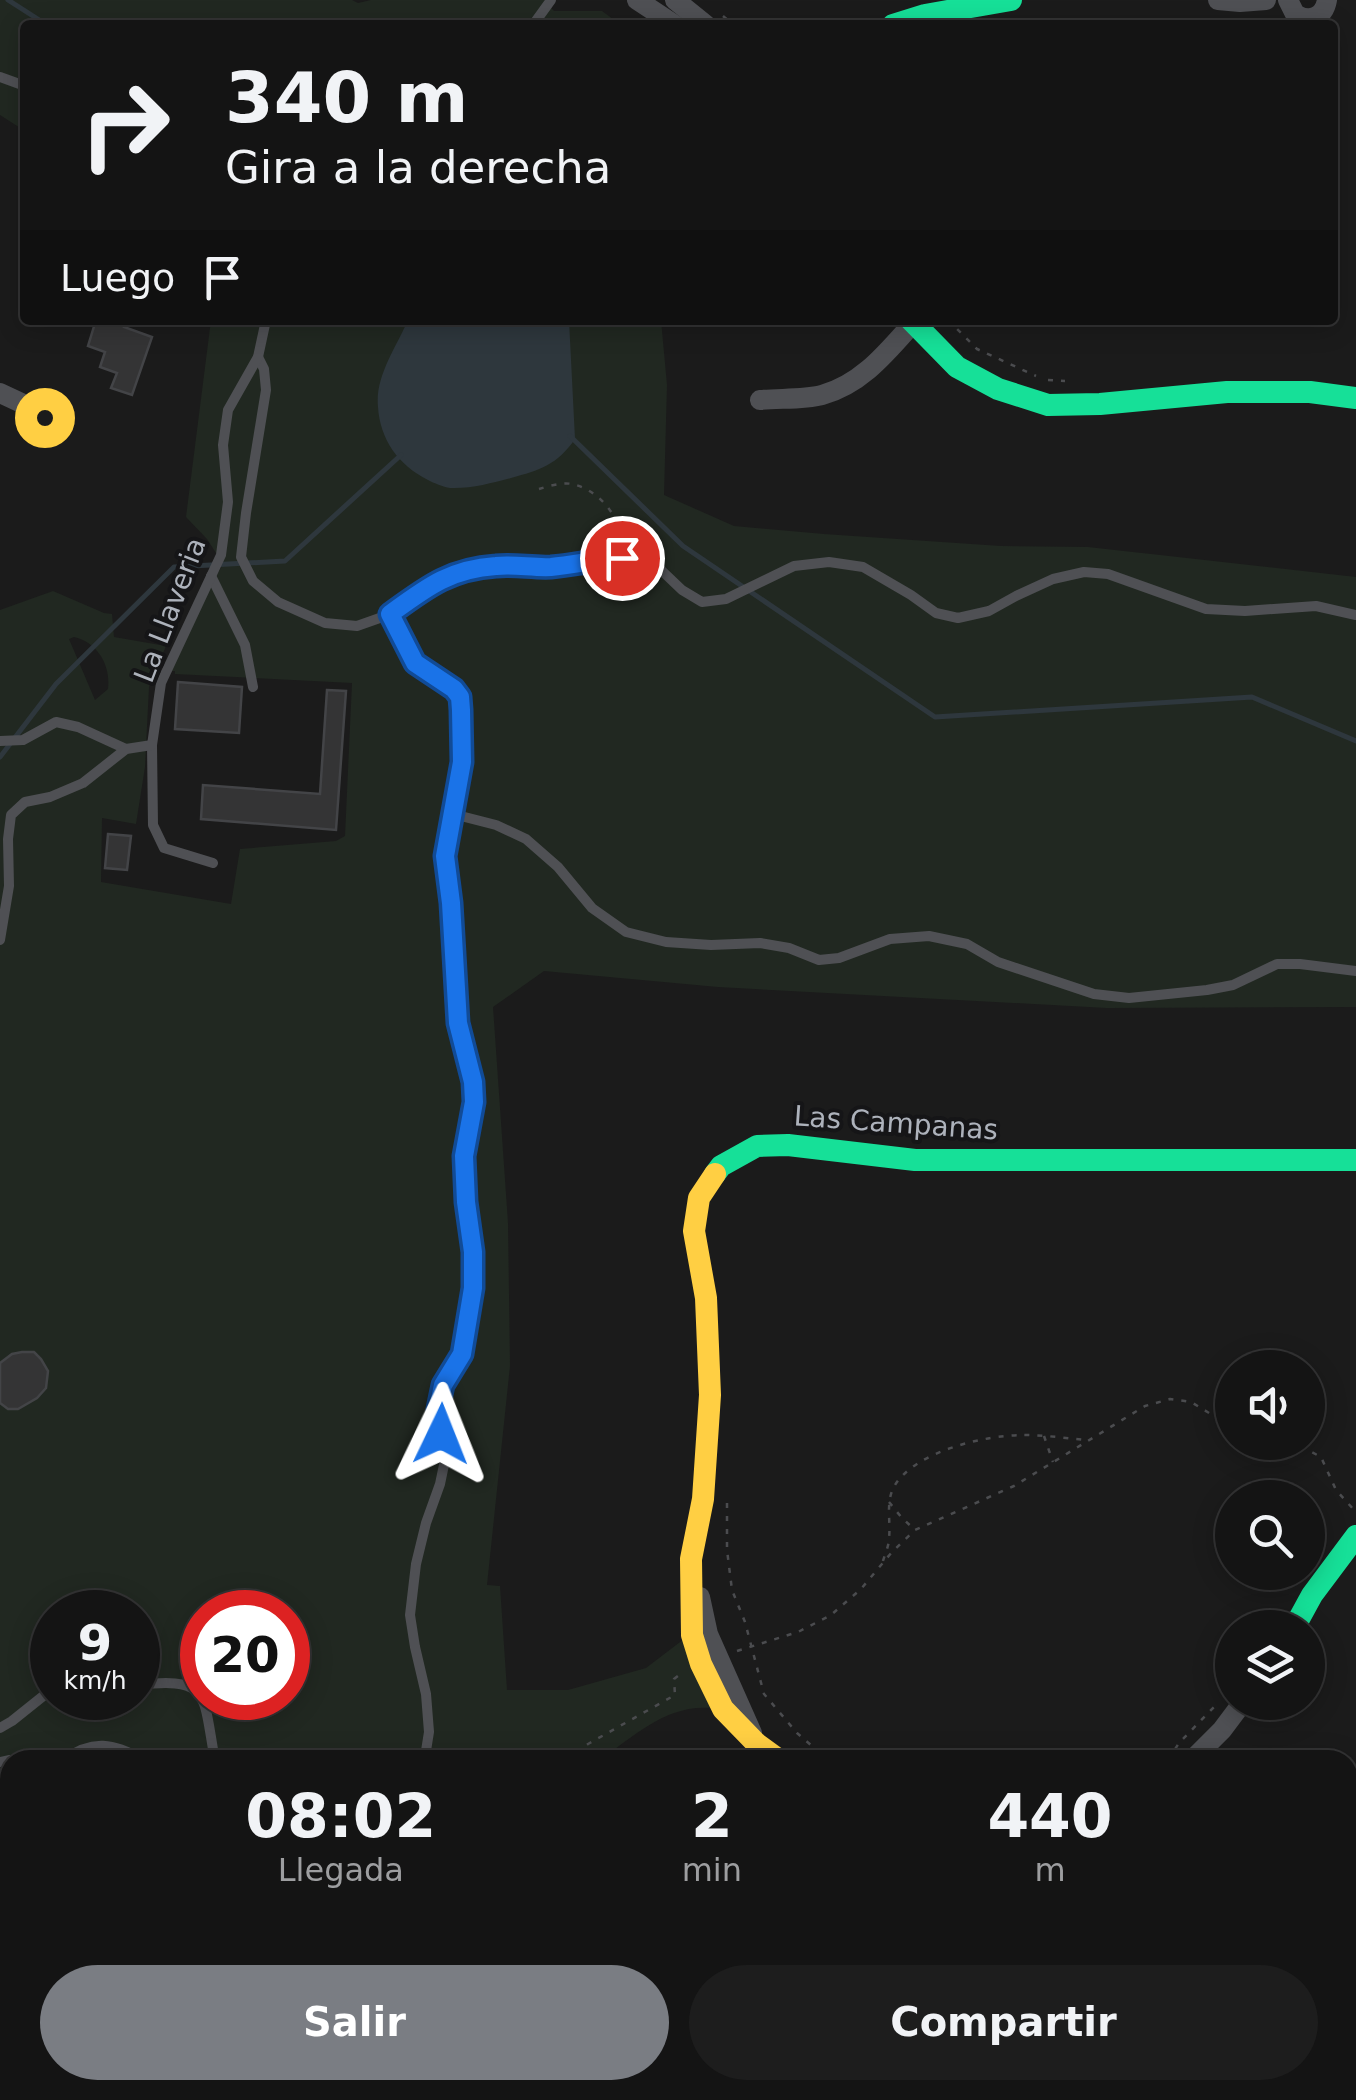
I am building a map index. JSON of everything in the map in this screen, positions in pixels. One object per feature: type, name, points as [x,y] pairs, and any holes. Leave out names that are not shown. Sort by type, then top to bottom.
[{"type":"street","points":[[637,0],[667,20]]},
{"type":"street","points":[[676,0],[700,20]]},
{"type":"street","points":[[908,20],[1011,0]]},
{"type":"street","points":[[1218,0],[1266,0]]},
{"type":"street","points":[[1288,0],[1295,14],[1308,19],[1318,16],[1327,0]]},
{"type":"street","points":[[760,400],[821,395],[847,384],[874,367],[909,325]]},
{"type":"street","points":[[916,325],[958,367],[998,390],[1048,405],[1227,392],[1310,392],[1356,398]]},
{"type":"street","points":[[0,393],[30,407]]},
{"type":"street","name":"Las Campanas","points":[[765,1750],[723,1709],[709,1661],[692,1634],[691,1559],[702,1499],[710,1395],[706,1298],[694,1231],[699,1198],[721,1166],[758,1146],[788,1144],[915,1160],[1356,1160]]},
{"type":"street","points":[[1304,1610],[1356,1536]]},
{"type":"street","points":[[1202,1750],[1222,1730],[1225,1720]]},
{"type":"lane","points":[[536,20],[551,0]]},
{"type":"lane","name":"La Llaveria","points":[[213,863],[164,848],[153,826],[152,745],[161,683],[220,555],[228,502],[224,445],[228,410],[258,357],[265,325]]},
{"type":"lane","points":[[258,357],[264,368],[266,390],[241,558],[253,581],[278,602],[325,623],[356,626],[390,614],[433,582],[460,570],[550,567],[622,558],[660,568],[682,590],[702,602],[726,600],[794,566],[828,562],[863,567],[936,614],[958,618],[989,611],[1053,579],[1084,572],[1108,574],[1206,609],[1245,611],[1316,606],[1356,614]]},
{"type":"lane","points":[[211,576],[245,646],[253,687]]},
{"type":"lane","points":[[390,614],[415,663],[460,697],[462,762],[445,856],[458,1023],[474,1102],[464,1156],[473,1288],[462,1354],[443,1385],[438,1409],[444,1460],[416,1564],[410,1615],[426,1694],[426,1750]]},
{"type":"lane","points":[[0,741],[23,740],[56,722],[78,727],[126,749]]},
{"type":"lane","points":[[0,940],[9,886],[11,815],[25,802],[50,797],[82,783],[126,749],[152,745]]},
{"type":"lane","points":[[452,814],[496,825],[526,840],[558,868],[592,908],[626,932],[666,942],[760,943],[789,948],[819,960],[839,958],[890,939],[929,936],[967,944],[998,962],[1094,994],[1129,998],[1232,985],[1277,964],[1356,971]]},
{"type":"lane","points":[[160,1685],[184,1683],[196,1688],[205,1702],[213,1750]]},
{"type":"lane","points":[[0,1728],[30,1706]]},
{"type":"lane","points":[[77,1750],[96,1746],[119,1750]]},
{"type":"path","points":[[953,325],[978,349],[1044,380],[1079,381]]},
{"type":"path","points":[[539,489],[571,484],[595,494],[614,514],[623,539],[622,558]]},
{"type":"path","points":[[580,1750],[675,1695],[674,1680],[689,1668],[798,1632],[832,1614],[861,1589],[915,1530],[1014,1486],[1146,1406],[1170,1399],[1190,1402],[1215,1417]]},
{"type":"path","points":[[883,1562],[890,1540],[889,1502],[895,1485],[910,1469],[934,1454],[989,1438],[1020,1435],[1087,1440]]},
{"type":"path","points":[[1044,1436],[1053,1463]]},
{"type":"path","points":[[1323,1460],[1336,1490],[1355,1511]]},
{"type":"path","points":[[727,1497],[732,1590],[764,1694],[817,1750]]},
{"type":"path","points":[[889,1502],[915,1530]]},
{"type":"path","points":[[1174,1750],[1215,1712]]},
{"type":"shaded area","points":[[0,0],[544,0],[554,11],[602,11],[614,20],[20,20],[20,128],[0,115]]},
{"type":"shaded area","points":[[210,325],[661,325],[667,385],[664,495],[734,526],[1001,546],[1088,547],[1356,577],[1356,1007],[1107,1008],[718,987],[544,971],[493,1007],[508,1223],[510,1366],[487,1585],[500,1586],[507,1690],[568,1690],[646,1668],[684,1639],[711,1708],[666,1716],[614,1750],[0,1750],[0,610],[53,591],[112,614],[114,637],[166,646],[149,687],[145,767],[136,824],[102,818],[101,882],[231,904],[240,849],[336,841],[345,836],[352,683],[171,671],[223,564],[186,517]],"holes":[[[74,637],[89,644],[105,663],[108,680],[108,689],[95,700],[69,639]]]},
{"type":"shaded area","points":[[406,325],[569,325],[575,439],[561,455],[531,472],[465,488],[436,484],[400,459],[382,430],[378,396],[383,373]]},
{"type":"building","points":[[94,325],[125,325],[152,337],[132,395],[111,388],[117,373],[100,367],[105,352],[88,346]]},
{"type":"building","points":[[178,682],[242,687],[239,733],[175,729]]},
{"type":"building","points":[[327,690],[346,691],[336,830],[201,819],[203,785],[320,794]]},
{"type":"building","points":[[108,834],[131,836],[127,870],[105,868]]},
{"type":"building","points":[[22,1352],[34,1352],[41,1359],[48,1371],[46,1388],[18,1409],[8,1409],[0,1403],[0,1363]]},
{"type":"waterway","points":[[8,0],[39,20]]},
{"type":"waterway","points":[[570,436],[683,546],[935,717],[1252,697],[1356,741]]},
{"type":"waterway","points":[[0,757],[56,684],[174,567],[285,561],[401,455]]},
{"type":"traffic: fast","points":[[909,20],[1011,0]]},
{"type":"traffic: fast","points":[[916,325],[957,367],[998,389],[1048,405],[1227,392],[1310,392],[1356,398]]},
{"type":"traffic: fast","points":[[715,1174],[721,1166],[757,1146],[788,1145],[915,1160],[1356,1160]]},
{"type":"traffic: fast","points":[[1304,1610],[1356,1536]]},
{"type":"traffic: slow","points":[[45,399],[58,405],[64,418],[58,431],[45,437],[32,431],[26,418],[32,405],[45,399]]},
{"type":"traffic: slow","points":[[715,1174],[699,1198],[694,1231],[706,1298],[710,1395],[703,1499],[691,1559],[692,1635],[723,1709],[765,1750]]},
{"type":"route","points":[[441,1434],[438,1409],[443,1385],[462,1354],[473,1288],[464,1156],[474,1102],[473,1082],[458,1023],[445,856],[462,762],[461,710],[460,697],[454,689],[415,663],[390,614],[433,582],[460,570],[550,567],[622,558]]}]
